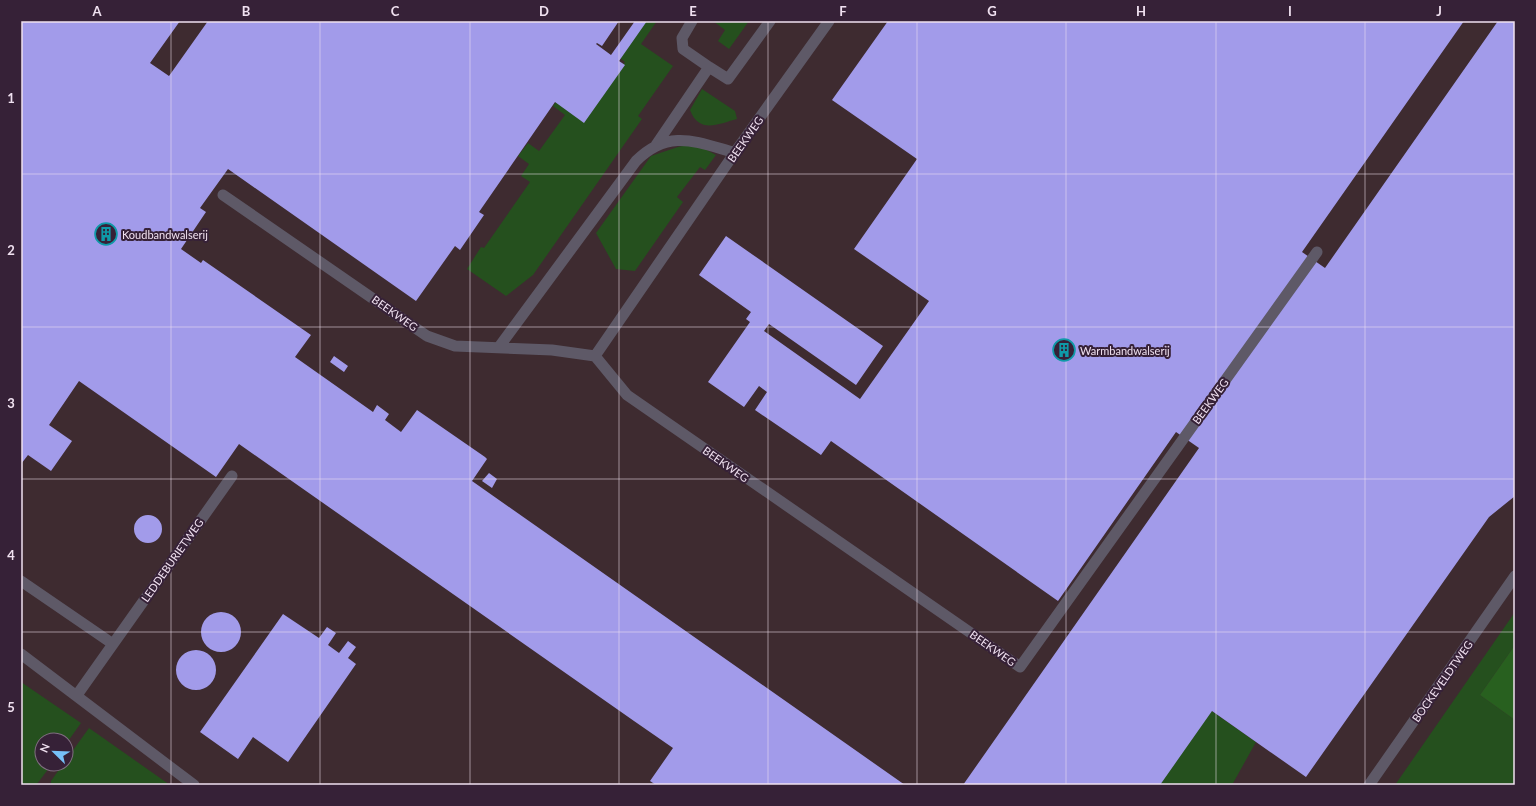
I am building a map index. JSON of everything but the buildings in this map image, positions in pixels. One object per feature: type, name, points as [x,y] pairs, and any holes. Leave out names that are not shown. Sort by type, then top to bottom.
[{"type":"lane","points":[[692,21],[682,38],[683,49],[728,79],[770,21]]},
{"type":"lane","name":"BEEKWEG","points":[[595,356],[829,21]]},
{"type":"lane","points":[[656,145],[709,67]]},
{"type":"lane","points":[[499,347],[636,161],[646,150],[656,145],[674,140],[689,140],[736,153]]},
{"type":"lane","name":"BEEKWEG","points":[[223,194],[427,336],[455,346],[552,350],[595,356],[627,395],[1020,667],[1317,252]]},
{"type":"lane","name":"LEDDEBURIETWEG","points":[[77,695],[232,476]]},
{"type":"lane","name":"BOCKEVELDTWEG","points":[[1369,785],[1515,576]]},
{"type":"lane","points":[[21,581],[113,644]]},
{"type":"lane","points":[[21,654],[194,785]]},
{"type":"shaded area","points":[[21,21],[1515,21],[1515,785],[21,785]]},
{"type":"green space","points":[[641,21],[657,21],[641,44],[673,66],[638,116],[642,119],[533,275],[506,296],[467,269],[481,247],[484,248],[530,182],[521,176],[529,164],[518,156],[528,143],[539,151],[565,115],[553,106],[560,96],[588,115],[625,62],[616,55]]},
{"type":"green space","points":[[713,21],[749,21],[729,49],[718,41],[725,30]]},
{"type":"green space","points":[[702,89],[735,111],[737,119],[716,125],[704,125],[698,122],[690,110]]},
{"type":"green space","points":[[691,144],[701,147],[716,155],[705,170],[700,167],[677,197],[683,202],[635,271],[616,269],[596,233],[651,156]]},
{"type":"green space","points":[[1515,612],[1515,645],[1480,695],[1515,720],[1515,785],[1395,785]]},
{"type":"green space","points":[[1515,645],[1515,720],[1480,695]]},
{"type":"green space","points":[[21,682],[81,723],[74,733],[34,732],[34,772],[46,772],[37,784],[21,785]]},
{"type":"green space","points":[[1199,702],[1256,742],[1232,785],[1141,785]]},
{"type":"green space","points":[[89,728],[170,785],[51,785],[51,781],[57,772],[74,772],[74,749]]},
{"type":"place","name":"Koudbandwalserij","points":[[106,234]]},
{"type":"place","name":"Warmbandwalserij","points":[[1064,350]]}]
